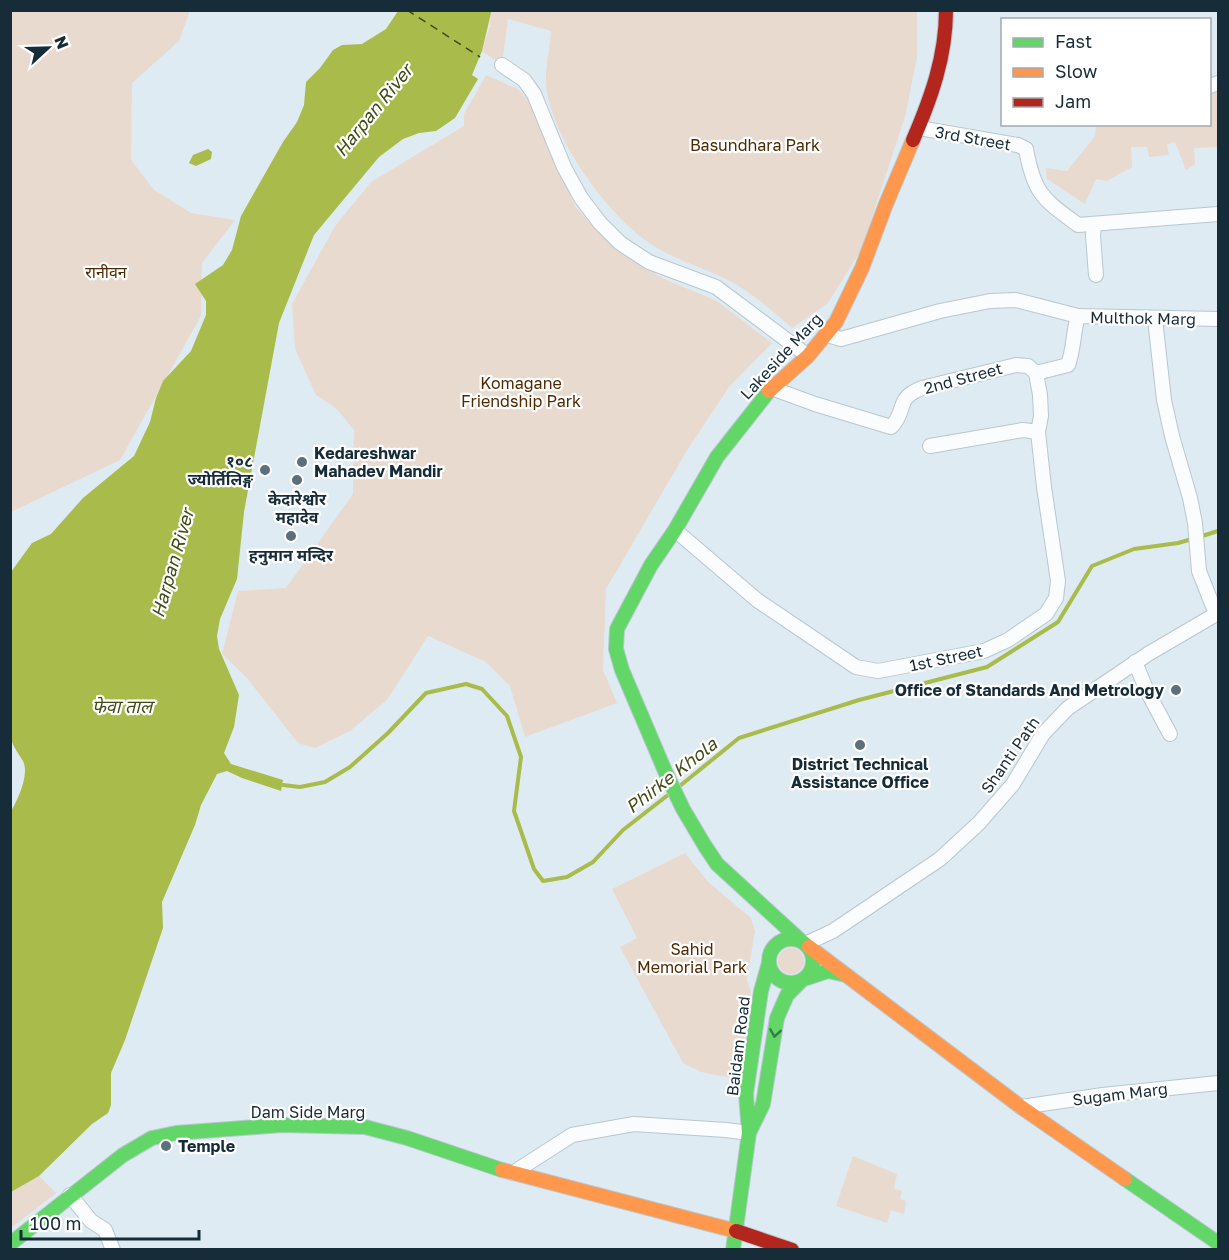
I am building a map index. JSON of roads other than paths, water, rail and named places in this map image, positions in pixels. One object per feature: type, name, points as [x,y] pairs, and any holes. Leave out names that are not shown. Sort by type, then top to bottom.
[{"type":"main road","name":"Lakeside Marg","points":[[665,770],[617,657],[615,644],[617,628],[651,565],[675,530],[717,457],[771,388],[808,356],[827,335],[844,307],[930,101],[943,54],[946,11]]},
{"type":"main road","name":"Baidam Road","points":[[665,770],[680,805],[717,864],[805,944]]},
{"type":"main road","name":"Baidam Road","points":[[733,1250],[749,1134],[746,1094],[761,991],[769,960],[768,930],[759,907],[750,893]]},
{"type":"main road","points":[[851,977],[828,971],[788,984],[777,979],[770,969],[769,960],[774,947],[782,941],[792,939],[805,944],[851,977],[1021,1107],[1218,1243]]},
{"type":"main road","points":[[804,980],[814,963],[805,944]]},
{"type":"main road","name":"Baidam Road","points":[[749,1134],[763,1104],[780,1011],[787,994],[804,980]]},
{"type":"main road","name":"Dam Side Marg","points":[[10,1244],[130,1150],[162,1135],[282,1125],[365,1127],[407,1138],[513,1173],[736,1231],[792,1250]]},
{"type":"street","points":[[946,11],[954,10]]},
{"type":"street","points":[[502,65],[524,80],[534,94],[564,167],[581,198],[600,223],[620,243],[649,262],[716,287],[808,356]]},
{"type":"street","name":"3rd Street","points":[[919,128],[1018,145],[1026,149],[1035,186],[1042,196],[1078,225],[1094,225]]},
{"type":"street","points":[[1096,275],[1094,225],[1218,214]]},
{"type":"street","points":[[827,335],[842,339],[939,311],[990,300],[1016,300],[1078,316]]},
{"type":"street","name":"Multhok Marg","points":[[1036,373],[1068,364],[1072,355],[1074,330],[1078,316],[1218,320]]},
{"type":"street","points":[[1155,319],[1164,400],[1195,523],[1199,571],[1217,614]]},
{"type":"street","name":"2nd Street","points":[[771,388],[891,427],[898,419],[902,404],[909,394],[922,388],[1016,365],[1028,366],[1036,373]]},
{"type":"street","name":"1st Street","points":[[675,530],[757,600],[856,667],[878,672],[984,651],[1008,640],[1046,614],[1056,598],[1058,580],[1038,432],[1041,406],[1036,373]]},
{"type":"street","points":[[930,446],[1023,430],[1038,432]]},
{"type":"street","name":"Shanti Path","points":[[805,944],[832,931],[940,859],[979,823],[1013,784],[1050,724],[1068,708],[1135,662],[1217,614]]},
{"type":"street","points":[[1135,662],[1170,734]]},
{"type":"street","name":"Sugam Marg","points":[[1021,1107],[1103,1095],[1218,1083]]},
{"type":"street","points":[[513,1173],[572,1135],[634,1124],[726,1130],[749,1134]]},
{"type":"street","points":[[70,1195],[91,1221],[105,1230],[113,1250]]},
{"type":"water","name":"फेवा ताल","points":[[491,10],[491,13],[482,51],[472,75],[478,79],[455,118],[436,131],[419,133],[403,139],[379,157],[314,235],[279,323],[244,512],[237,579],[220,619],[217,636],[219,649],[239,695],[234,727],[224,753],[231,764],[283,780],[281,791],[227,771],[217,774],[201,805],[195,825],[162,902],[163,928],[125,1040],[111,1073],[111,1105],[108,1113],[92,1124],[39,1176],[11,1192],[10,813],[22,788],[25,767],[11,740],[11,572],[32,543],[51,534],[83,498],[134,456],[150,422],[163,381],[191,351],[206,315],[206,301],[195,284],[223,265],[232,250],[241,216],[297,122],[304,105],[306,82],[333,50],[342,45],[362,44],[386,29],[398,11]]},
{"type":"water","points":[[208,149],[212,152],[211,159],[196,166],[189,163],[193,155]]},
{"type":"waterway","name":"Phirke Khola","points":[[1199,537],[1218,531]]},
{"type":"waterway","name":"Phirke Khola","points":[[681,785],[739,738],[859,700],[987,667],[1058,622],[1092,566],[1134,549],[1192,539]]},
{"type":"waterway","name":"Phirke Khola","points":[[283,785],[300,787],[325,782],[350,767],[388,733],[426,693],[466,684],[482,689],[507,716],[521,757],[514,811],[534,869],[543,881],[567,877],[593,862],[623,830],[668,795]]},
{"type":"place","name":"Kedareshwar Mahadev Mandir","points":[[302,462]]},
{"type":"place","name":"१०८ ज्योर्तिलिङ्ग","points":[[265,470]]},
{"type":"place","name":"केदारेश्वोर महादेव","points":[[297,480]]},
{"type":"place","name":"हनुमान मन्दिर","points":[[291,536]]},
{"type":"place","name":"Office of Standards And Metrology","points":[[1176,690]]},
{"type":"place","name":"District Technical Assistance Office","points":[[860,745]]},
{"type":"place","name":"Temple","points":[[166,1146]]},
{"type":"water label","name":"Harpan River","points":[[373,110]]},
{"type":"water label","name":"Harpan River","points":[[172,563]]},
{"type":"park label","name":"Basundhara Park","points":[[755,145]]},
{"type":"park label","name":"रानीवन","points":[[106,272]]},
{"type":"park label","name":"Komagane Friendship Park","points":[[521,392]]},
{"type":"park label","name":"Sahid Memorial Park","points":[[692,958]]}]
